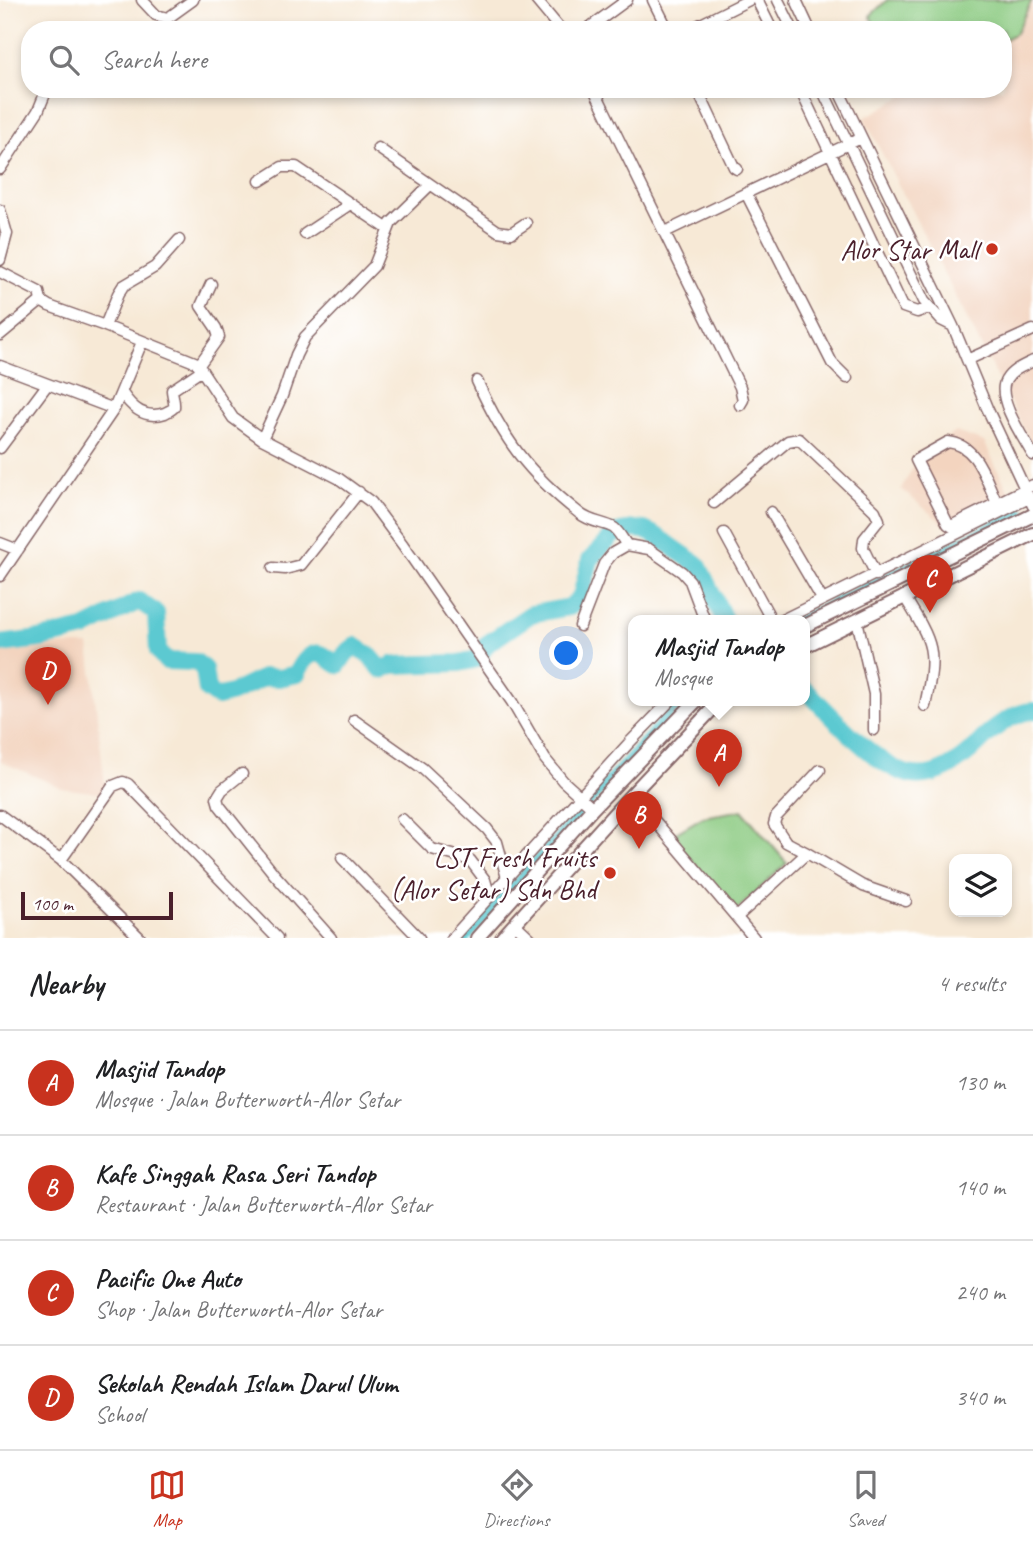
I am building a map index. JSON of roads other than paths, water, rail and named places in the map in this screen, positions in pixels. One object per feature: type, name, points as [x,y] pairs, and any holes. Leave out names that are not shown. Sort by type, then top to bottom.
[{"type":"main road","points":[[810,624],[1033,515]]},
{"type":"main road","points":[[810,644],[904,596],[1032,537]]},
{"type":"main road","points":[[477,938],[593,808],[691,706]]},
{"type":"main road","points":[[502,938],[715,706]]},
{"type":"street","points":[[142,0],[156,15],[168,18],[192,0]]},
{"type":"street","points":[[536,0],[554,21]]},
{"type":"street","points":[[598,21],[627,0]]},
{"type":"street","points":[[653,0],[664,21]]},
{"type":"street","points":[[707,21],[748,0]]},
{"type":"street","points":[[757,0],[768,21]]},
{"type":"street","points":[[778,0],[788,21]]},
{"type":"street","points":[[796,0],[806,21]]},
{"type":"street","points":[[0,169],[38,111],[43,98]]},
{"type":"street","points":[[598,98],[740,387],[743,400],[740,405]]},
{"type":"street","points":[[701,98],[737,169]]},
{"type":"street","points":[[804,98],[903,307],[917,312],[929,308]]},
{"type":"street","points":[[826,98],[929,308],[941,320],[953,326]]},
{"type":"street","points":[[842,98],[953,326],[987,408],[1030,495]]},
{"type":"street","points":[[665,232],[861,138]]},
{"type":"street","points":[[378,148],[430,186],[505,233],[517,230],[526,223]]},
{"type":"street","points":[[260,181],[282,167],[296,167],[388,229]]},
{"type":"street","points":[[262,439],[282,396],[299,347],[312,329],[374,266],[382,251],[388,229],[397,216],[430,186]]},
{"type":"street","points":[[746,193],[827,353],[839,371],[848,378]]},
{"type":"street","points":[[305,234],[350,204]]},
{"type":"street","points":[[0,210],[6,234],[0,260]]},
{"type":"street","points":[[105,326],[123,286],[155,267],[179,240]]},
{"type":"street","points":[[0,272],[38,292],[41,300],[49,306],[105,326],[201,367],[233,418],[262,439],[338,478],[371,502],[512,702],[545,759],[562,781],[593,808]]},
{"type":"street","points":[[122,393],[141,413],[165,413],[174,405],[172,390],[201,367],[219,337],[201,306],[211,284]]},
{"type":"street","points":[[0,335],[41,300]]},
{"type":"street","points":[[967,360],[1033,330]]},
{"type":"street","points":[[0,576],[114,409],[142,342]]},
{"type":"street","points":[[1033,361],[1014,371],[1005,381],[1004,399],[1033,455]]},
{"type":"street","points":[[0,366],[114,409]]},
{"type":"street","points":[[477,381],[501,430],[530,470],[584,517],[613,528],[626,544],[649,549],[682,572],[690,581],[703,615]]},
{"type":"street","points":[[0,448],[47,385]]},
{"type":"street","points":[[987,408],[1004,399]]},
{"type":"street","points":[[714,503],[788,442],[799,439],[875,511],[879,520],[864,539],[863,548],[876,575]]},
{"type":"street","points":[[997,503],[971,450],[953,443],[943,444],[916,460],[951,526],[968,524],[997,503],[1030,495]]},
{"type":"street","points":[[273,568],[285,569],[301,565],[359,492]]},
{"type":"street","points":[[791,615],[876,575],[968,524],[1030,495]]},
{"type":"street","points":[[771,512],[822,599]]},
{"type":"street","points":[[724,533],[769,615]]},
{"type":"street","points":[[0,543],[18,550]]},
{"type":"street","points":[[580,626],[604,564],[613,552],[626,544]]},
{"type":"street","points":[[904,596],[931,644],[933,658],[925,706]]},
{"type":"street","points":[[857,620],[874,694],[874,730]]},
{"type":"street","points":[[452,938],[665,706]]},
{"type":"street","points":[[354,720],[422,768],[487,829],[497,842],[507,878]]},
{"type":"street","points":[[820,770],[776,817],[774,824],[786,842],[863,886],[906,901]]},
{"type":"street","points":[[242,774],[222,790],[217,798],[219,805],[274,874],[331,938]]},
{"type":"street","points":[[61,860],[113,786],[122,782],[128,784],[277,938]]},
{"type":"street","points":[[632,794],[754,938]]},
{"type":"street","points":[[0,814],[61,860],[140,938]]},
{"type":"street","points":[[402,820],[432,849],[470,860],[485,880],[490,897]]},
{"type":"street","points":[[737,917],[807,853]]},
{"type":"street","points":[[342,858],[419,938]]},
{"type":"street","points":[[515,924],[530,938]]},
{"type":"waterway","points":[[809,615],[1021,512]]},
{"type":"waterway","points":[[0,644],[40,639],[84,629],[139,601],[156,613],[158,651],[166,661],[196,662],[204,669],[207,690],[217,697],[265,677],[279,678],[297,674],[301,666],[314,654],[323,655],[338,665],[355,646],[369,655],[382,670],[392,665],[459,663],[477,659],[487,644],[531,614],[570,607],[581,596],[590,560],[614,534],[633,529],[655,535],[698,565],[722,615]]},
{"type":"waterway","points":[[810,694],[871,752],[900,771],[913,775],[931,774],[949,767],[1003,722],[1018,714],[1033,711]]},
{"type":"waterway","points":[[466,938],[676,706]]},
{"type":"place","name":"Alor Star Mall","points":[[992,249]]},
{"type":"place","name":"Pacific One Auto","points":[[930,613]]},
{"type":"place","name":"Sekolah Rendah Islam Darul Ulum","points":[[48,705]]},
{"type":"place","name":"Masjid Tandop","points":[[719,787]]},
{"type":"place","name":"Kafe Singgah Rasa Seri Tandop","points":[[639,849]]},
{"type":"place","name":"LST Fresh Fruits (Alor Setar) Sdn Bhd","points":[[610,873]]}]
